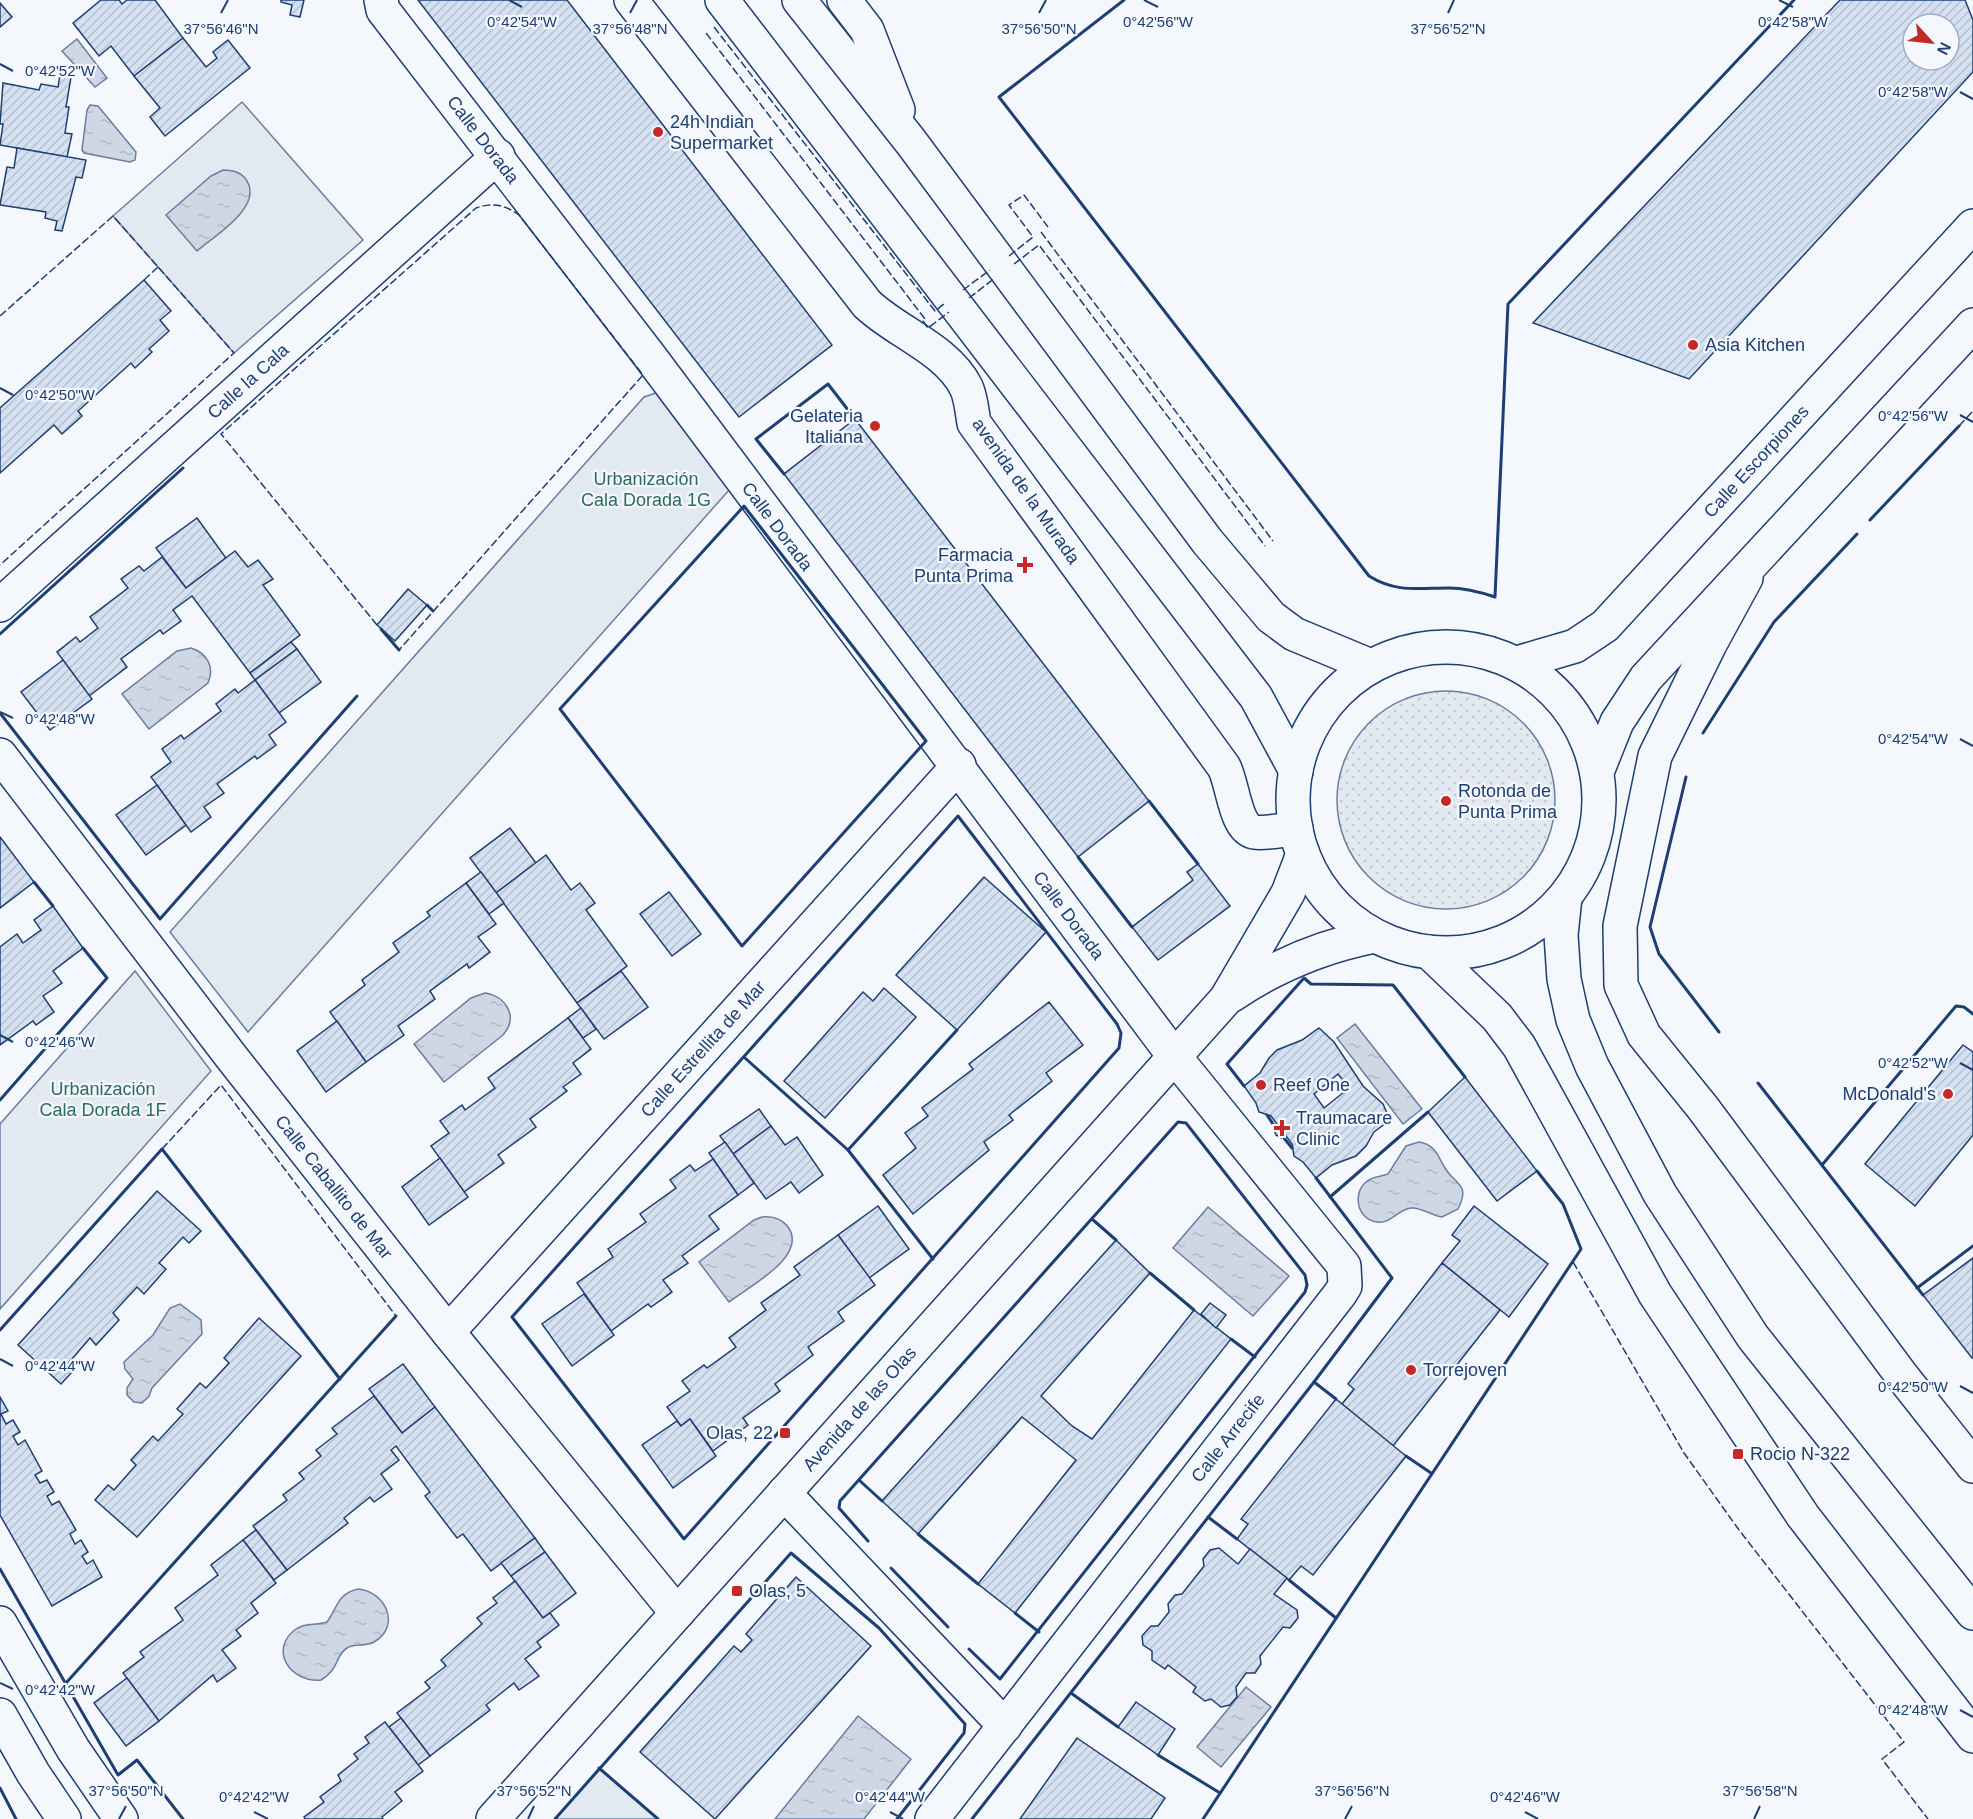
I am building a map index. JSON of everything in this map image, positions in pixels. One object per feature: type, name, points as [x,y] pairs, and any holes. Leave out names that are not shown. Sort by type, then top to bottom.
[{"type":"main road","name":"Calle Dorada","points":[[381,0],[383,10],[498,156],[959,765],[1174,1056]]},
{"type":"main road","name":"avenida de la Murada","points":[[630,0],[867,304],[882,318],[940,357],[966,387],[974,423],[1224,767],[1231,780],[1239,820],[1243,827],[1300,841]]},
{"type":"main road","points":[[722,0],[1256,697],[1296,771]]},
{"type":"main road","points":[[799,0],[910,142],[1207,541],[1271,617],[1294,634],[1371,666]]},
{"type":"main road","points":[[844,0],[867,30],[910,142]]},
{"type":"main road","name":"Calle la Cala","points":[[0,605],[498,156]]},
{"type":"main road","name":"Calle Escorpiones","points":[[1517,663],[1575,646],[1605,626],[1973,226]]},
{"type":"main road","points":[[1597,772],[1617,722],[1646,678],[1762,550],[1973,325]]},
{"type":"main road","points":[[1762,550],[1710,644],[1655,756],[1620,927],[1621,985],[1644,1035],[1967,1445]]},
{"type":"main road","points":[[1454,646],[1486,651],[1517,663],[1546,683],[1570,708],[1587,739],[1597,772],[1600,805],[1595,838],[1582,869],[1564,897],[1534,924],[1517,935],[1489,947],[1459,952],[1429,952],[1401,946],[1374,936],[1344,914],[1320,887],[1300,841],[1293,800],[1296,771],[1306,739],[1322,710],[1344,686],[1371,666],[1421,648],[1454,646]]},
{"type":"main road","name":"Calle Caballito de Mar","points":[[0,755],[233,1059],[448,1332],[677,1613]]},
{"type":"main road","name":"Calle Estrellita de Mar","points":[[448,1332],[959,765]]},
{"type":"main road","name":"Avenida de las Olas","points":[[493,1819],[1226,999],[1288,893],[1300,841]]},
{"type":"main road","points":[[1564,897],[1561,935],[1564,979],[1573,1020],[1592,1066],[1660,1194],[1753,1337],[1973,1613]]},
{"type":"main road","name":"Avenida de las Olas","points":[[1226,999],[1260,976],[1340,943],[1374,936]]},
{"type":"main road","points":[[1429,952],[1497,1017],[1519,1046],[1654,1294],[1803,1516],[1973,1736]]},
{"type":"main road","name":"Calle Arrecife","points":[[932,1819],[1345,1286],[1344,1266],[1339,1257],[1174,1056]]},
{"type":"main road","points":[[784,1493],[1005,1726]]},
{"type":"main road","points":[[0,1623],[73,1749],[121,1819]]},
{"type":"main road","points":[[0,1715],[33,1773],[64,1819]]},
{"type":"green space","points":[[242,102],[363,240],[234,353],[113,216]]},
{"type":"green space","name":"Urbanización Cala Dorada 1G","points":[[656,393],[730,489],[248,1032],[170,932],[644,397]]},
{"type":"green space","points":[[1435,691],[1457,691],[1488,699],[1507,709],[1523,723],[1537,739],[1547,758],[1555,789],[1551,832],[1547,842],[1537,861],[1523,877],[1507,891],[1478,905],[1457,909],[1435,909],[1414,905],[1385,891],[1355,861],[1341,832],[1337,811],[1337,789],[1341,768],[1355,739],[1385,709],[1414,695]]},
{"type":"green space","name":"Urbanización Cala Dorada 1F","points":[[135,971],[211,1071],[0,1309],[0,1124]]},
{"type":"green space","points":[[599,1768],[658,1819],[555,1819]]},
{"type":"water","points":[[77,39],[107,78],[95,87],[62,51]]},
{"type":"water","points":[[90,105],[98,106],[136,152],[135,160],[130,162],[84,153],[82,150],[87,110]]},
{"type":"water","points":[[223,170],[243,175],[250,191],[248,201],[243,211],[225,229],[197,251],[166,215],[211,176]]},
{"type":"water","points":[[191,648],[201,653],[208,661],[211,671],[208,683],[149,729],[122,694],[177,651]]},
{"type":"water","points":[[485,993],[499,998],[508,1008],[510,1021],[508,1028],[503,1035],[444,1082],[414,1044],[471,998]]},
{"type":"water","points":[[1355,1024],[1422,1109],[1403,1124],[1337,1038]]},
{"type":"water","points":[[1419,1142],[1433,1148],[1449,1174],[1460,1186],[1463,1194],[1458,1209],[1442,1217],[1411,1208],[1386,1221],[1370,1220],[1361,1211],[1359,1205],[1359,1193],[1362,1187],[1371,1179],[1388,1174],[1406,1146]]},
{"type":"water","points":[[1208,1207],[1289,1276],[1253,1316],[1173,1248]]},
{"type":"water","points":[[762,1217],[776,1219],[786,1224],[792,1238],[790,1249],[784,1260],[774,1270],[729,1302],[699,1262],[754,1220]]},
{"type":"water","points":[[180,1304],[201,1320],[202,1334],[152,1388],[149,1396],[142,1403],[134,1402],[127,1395],[127,1388],[133,1379],[125,1369],[124,1362],[153,1335],[170,1308]]},
{"type":"water","points":[[358,1589],[376,1596],[387,1610],[387,1627],[382,1635],[374,1642],[347,1648],[327,1676],[321,1680],[300,1676],[286,1663],[283,1655],[288,1637],[300,1627],[327,1622],[342,1598]]},
{"type":"water","points":[[1246,1687],[1271,1707],[1221,1767],[1197,1747]]},
{"type":"water","points":[[858,1716],[911,1759],[864,1819],[775,1819]]},
{"type":"building","points":[[101,0],[119,0],[122,4],[127,0],[155,0],[183,38],[134,76],[111,46],[99,56],[73,23]]},
{"type":"building","points":[[281,0],[304,0],[300,17],[290,15],[292,5],[281,2]]},
{"type":"building","points":[[418,0],[567,0],[832,345],[739,417]]},
{"type":"building","points":[[1840,0],[1965,0],[1973,20],[1973,72],[1689,379],[1533,323]]},
{"type":"building","points":[[0,3],[12,17],[0,27]]},
{"type":"building","points":[[183,38],[206,67],[217,58],[213,52],[228,40],[250,68],[165,136],[150,117],[160,108],[134,76]]},
{"type":"building","points":[[60,75],[71,77],[65,133],[72,134],[67,157],[0,145],[3,124],[0,124],[3,83],[39,90],[41,84],[58,87]]},
{"type":"building","points":[[17,148],[86,160],[82,178],[76,177],[62,231],[55,230],[57,221],[45,218],[46,212],[0,205],[7,167],[14,168]]},
{"type":"building","points":[[144,280],[171,311],[160,320],[169,331],[149,349],[152,352],[135,368],[131,363],[78,411],[82,416],[62,434],[54,425],[0,473],[0,408]]},
{"type":"building","points":[[855,419],[1149,801],[1078,857],[784,474]]},
{"type":"building","points":[[197,518],[226,558],[186,588],[156,548]]},
{"type":"building","points":[[235,551],[248,567],[258,560],[273,579],[263,585],[300,635],[250,673],[192,596],[173,610],[181,621],[163,634],[160,630],[121,659],[127,667],[89,696],[57,652],[76,637],[80,642],[98,628],[90,617],[128,588],[121,579],[139,566],[144,571],[162,557],[186,588]]},
{"type":"building","points":[[408,589],[427,605],[395,641],[377,625]]},
{"type":"building","points":[[291,642],[297,649],[255,680],[250,673]]},
{"type":"building","points":[[297,649],[321,682],[279,713],[255,680]]},
{"type":"building","points":[[63,660],[92,699],[50,730],[21,692]]},
{"type":"building","points":[[255,680],[286,722],[269,735],[276,745],[257,759],[255,756],[217,784],[224,793],[204,807],[211,817],[191,832],[151,777],[171,762],[162,749],[181,735],[184,739],[221,711],[216,704],[235,689],[238,693]]},
{"type":"building","points":[[157,785],[186,825],[146,855],[116,815]]},
{"type":"building","points":[[510,828],[536,863],[496,893],[470,858]]},
{"type":"building","points":[[0,837],[34,882],[0,908]]},
{"type":"building","points":[[546,855],[571,890],[580,883],[595,903],[586,910],[627,966],[577,1003],[496,893]]},
{"type":"building","points":[[1198,864],[1230,906],[1158,960],[1132,927],[1193,880],[1187,872]]},
{"type":"building","points":[[481,872],[504,903],[489,914],[466,883]]},
{"type":"building","points":[[984,877],[1046,932],[957,1030],[896,975]]},
{"type":"building","points":[[466,883],[496,924],[478,937],[490,952],[469,968],[467,964],[430,991],[435,999],[398,1026],[404,1035],[366,1062],[330,1012],[365,985],[362,980],[399,952],[393,943],[430,916],[427,912]]},
{"type":"building","points":[[669,892],[701,934],[672,956],[640,914]]},
{"type":"building","points":[[53,906],[83,948],[53,971],[62,983],[43,996],[54,1012],[36,1025],[33,1021],[0,1045],[0,947],[17,934],[23,943],[41,930],[34,920]]},
{"type":"building","points":[[621,971],[648,1007],[604,1039],[577,1003]]},
{"type":"building","points":[[884,988],[916,1017],[825,1118],[784,1081],[863,992],[873,1001]]},
{"type":"building","points":[[1049,1002],[1083,1045],[1046,1073],[1052,1081],[1009,1115],[1013,1120],[984,1142],[989,1150],[913,1214],[883,1175],[916,1148],[905,1133],[928,1116],[922,1108],[973,1069],[969,1064]]},
{"type":"building","points":[[581,1008],[596,1029],[583,1038],[568,1018]]},
{"type":"building","points":[[568,1018],[591,1049],[573,1063],[581,1074],[563,1087],[567,1091],[530,1119],[536,1127],[498,1155],[504,1163],[464,1192],[431,1146],[449,1133],[440,1121],[462,1105],[465,1110],[495,1088],[488,1078]]},
{"type":"building","points":[[337,1021],[366,1062],[326,1092],[297,1051]]},
{"type":"building","points":[[1319,1028],[1334,1042],[1363,1086],[1383,1104],[1390,1120],[1374,1132],[1366,1146],[1356,1156],[1332,1165],[1316,1178],[1303,1162],[1294,1156],[1292,1144],[1286,1136],[1281,1138],[1276,1135],[1274,1129],[1277,1124],[1271,1116],[1259,1112],[1256,1103],[1244,1086],[1260,1073],[1277,1050],[1302,1040]],"holes":[[[1338,1074],[1349,1088],[1324,1108],[1314,1094]]]},
{"type":"building","name":"McDonald's","points":[[1963,1045],[1973,1052],[1973,1135],[1915,1206],[1865,1164]]},
{"type":"building","points":[[1465,1077],[1537,1171],[1497,1201],[1428,1112]]},
{"type":"building","points":[[759,1109],[771,1126],[733,1154],[720,1136]]},
{"type":"building","points":[[771,1126],[785,1145],[797,1137],[823,1175],[799,1193],[791,1182],[766,1199],[733,1154]]},
{"type":"building","points":[[725,1142],[754,1183],[738,1195],[709,1153]]},
{"type":"building","points":[[440,1158],[468,1197],[429,1225],[402,1187]]},
{"type":"building","points":[[713,1159],[738,1195],[709,1216],[719,1229],[682,1256],[688,1263],[663,1280],[672,1292],[651,1307],[648,1304],[611,1331],[577,1283],[613,1257],[608,1249],[646,1222],[640,1214],[676,1188],[670,1180],[690,1165],[695,1171]]},
{"type":"building","points":[[157,1191],[201,1231],[189,1243],[183,1237],[159,1263],[166,1269],[144,1294],[137,1287],[113,1313],[119,1320],[96,1345],[90,1338],[66,1366],[72,1372],[61,1384],[18,1345]]},
{"type":"building","points":[[878,1206],[909,1249],[869,1278],[838,1235]]},
{"type":"building","points":[[1474,1206],[1548,1264],[1509,1317],[1442,1263],[1460,1241],[1452,1235]]},
{"type":"building","points":[[838,1235],[875,1285],[838,1312],[844,1321],[808,1347],[813,1355],[775,1384],[780,1391],[743,1418],[748,1425],[713,1451],[690,1419],[681,1426],[667,1407],[690,1391],[682,1381],[704,1365],[707,1368],[736,1347],[729,1338],[766,1310],[761,1303],[800,1275],[794,1267]]},
{"type":"building","points":[[1116,1240],[1150,1273],[1041,1396],[1072,1426],[1092,1439],[1194,1310],[1231,1339],[1015,1613],[978,1584],[1076,1460],[1022,1417],[918,1534],[882,1501]]},
{"type":"building","points":[[1973,1258],[1973,1358],[1972,1358],[1923,1295]]},
{"type":"building","points":[[1442,1263],[1500,1310],[1393,1446],[1342,1404],[1354,1389],[1348,1384]]},
{"type":"building","points":[[584,1294],[614,1335],[572,1366],[542,1324]]},
{"type":"building","points":[[1210,1303],[1226,1315],[1216,1328],[1201,1314]]},
{"type":"building","points":[[259,1318],[301,1356],[137,1537],[95,1500],[108,1485],[114,1490],[136,1465],[131,1460],[153,1436],[158,1441],[183,1414],[177,1409],[200,1383],[206,1388],[229,1363],[224,1358]]},
{"type":"building","points":[[403,1364],[435,1407],[402,1433],[369,1389]]},
{"type":"building","points":[[374,1396],[402,1433],[435,1407],[535,1538],[491,1571],[463,1534],[457,1538],[425,1496],[430,1492],[396,1446],[391,1450],[399,1460],[381,1474],[392,1489],[374,1502],[370,1497],[344,1518],[348,1523],[287,1570],[253,1526],[287,1500],[283,1495],[304,1479],[299,1473],[321,1456],[316,1450],[337,1434],[332,1428]]},
{"type":"building","points":[[0,1397],[8,1411],[1,1414],[6,1424],[13,1420],[20,1432],[13,1436],[18,1445],[25,1440],[42,1471],[35,1475],[40,1483],[47,1480],[54,1492],[47,1496],[52,1505],[59,1501],[76,1530],[70,1534],[75,1544],[81,1540],[88,1552],[82,1556],[87,1564],[93,1560],[102,1577],[52,1606],[0,1515]]},
{"type":"building","points":[[1336,1399],[1406,1456],[1313,1575],[1301,1566],[1289,1580],[1237,1539],[1248,1524],[1241,1519]]},
{"type":"building","points":[[690,1419],[716,1456],[673,1488],[642,1445],[677,1421],[681,1426]]},
{"type":"building","points":[[256,1530],[287,1570],[274,1580],[243,1540]]},
{"type":"building","points":[[535,1538],[545,1552],[511,1576],[501,1563]]},
{"type":"building","points":[[243,1540],[276,1583],[251,1603],[258,1613],[236,1630],[241,1636],[222,1650],[236,1668],[217,1682],[213,1675],[159,1721],[123,1673],[144,1657],[140,1652],[183,1620],[175,1608],[218,1575],[211,1565]]},
{"type":"building","points":[[1219,1548],[1238,1564],[1250,1549],[1287,1578],[1274,1594],[1297,1610],[1298,1618],[1290,1628],[1283,1627],[1260,1656],[1261,1664],[1255,1673],[1246,1673],[1236,1687],[1237,1697],[1230,1705],[1221,1707],[1211,1699],[1205,1701],[1193,1692],[1196,1687],[1168,1665],[1165,1669],[1152,1660],[1152,1651],[1143,1645],[1142,1636],[1151,1626],[1158,1626],[1169,1612],[1168,1604],[1175,1595],[1182,1594],[1204,1566],[1203,1559],[1210,1550]]},
{"type":"building","points":[[545,1552],[576,1593],[543,1618],[511,1576]]},
{"type":"building","points":[[796,1577],[871,1646],[715,1819],[640,1752],[734,1646],[741,1652],[752,1640],[746,1634]]},
{"type":"building","points":[[515,1581],[543,1618],[550,1613],[559,1625],[537,1642],[541,1647],[525,1659],[539,1676],[519,1690],[514,1683],[486,1705],[490,1710],[430,1756],[397,1713],[430,1688],[425,1682],[446,1666],[441,1660],[482,1624],[477,1618],[497,1603],[493,1598]]},
{"type":"building","points":[[127,1678],[159,1721],[126,1746],[94,1703]]},
{"type":"building","points":[[1136,1702],[1175,1729],[1158,1755],[1118,1727]]},
{"type":"building","points":[[401,1718],[430,1756],[418,1765],[389,1727]]},
{"type":"building","points":[[385,1722],[423,1771],[395,1792],[402,1801],[382,1817],[383,1819],[305,1819],[304,1817],[324,1802],[320,1797],[341,1781],[338,1775],[358,1759],[354,1754],[369,1743],[365,1737]]},
{"type":"building","points":[[1077,1738],[1165,1798],[1151,1819],[1020,1819]]},
{"type":"fence","points":[[714,27],[935,311],[944,304]]},
{"type":"fence","points":[[706,33],[925,319],[923,321],[928,328],[949,312]]},
{"type":"fence","points":[[1009,256],[1033,237],[1009,205],[1024,195],[1048,227]]},
{"type":"fence","points":[[377,625],[221,434],[476,208],[488,205],[504,207],[519,215],[643,375],[399,650]]},
{"type":"fence","points":[[0,316],[113,216],[234,353],[0,565]]},
{"type":"fence","points":[[1041,232],[1273,541]]},
{"type":"fence","points":[[1014,264],[1039,245],[1265,546]]},
{"type":"fence","points":[[144,280],[158,267]]},
{"type":"fence","points":[[963,290],[990,270]]},
{"type":"fence","points":[[969,298],[995,278]]},
{"type":"fence","points":[[1959,426],[1973,411]]},
{"type":"fence","points":[[162,1149],[221,1085],[396,1316]]},
{"type":"fence","points":[[1573,1262],[1684,1453],[1739,1530],[1904,1742],[1882,1759],[1928,1819]]},
{"type":"wall","points":[[1124,0],[999,97],[1369,576],[1398,587],[1461,589],[1495,597],[1508,304],[1794,0]]},
{"type":"wall","points":[[784,474],[756,439],[828,384],[855,419]]},
{"type":"wall","points":[[1870,520],[1959,426]]},
{"type":"wall","points":[[0,634],[183,468]]},
{"type":"wall","points":[[744,506],[926,741],[742,946],[560,709],[744,506]]},
{"type":"wall","points":[[1703,733],[1774,622],[1857,534]]},
{"type":"wall","points":[[427,605],[433,611]]},
{"type":"wall","points":[[381,629],[399,650]]},
{"type":"wall","points":[[0,713],[160,919],[357,696]]},
{"type":"wall","points":[[1686,777],[1650,927],[1659,954],[1719,1032]]},
{"type":"wall","points":[[1149,801],[1198,864]]},
{"type":"wall","points":[[958,816],[1117,1024],[1121,1033],[1119,1048],[684,1539],[512,1317],[958,816]]},
{"type":"wall","points":[[1078,857],[1132,927]]},
{"type":"wall","points":[[34,882],[53,906]]},
{"type":"wall","points":[[0,1100],[107,978],[83,948]]},
{"type":"wall","points":[[1244,1086],[1227,1064],[1304,978],[1311,984],[1393,985],[1465,1077]]},
{"type":"wall","points":[[1822,1165],[1956,1006],[1964,1007],[1973,1014]]},
{"type":"wall","points":[[848,1150],[957,1030]]},
{"type":"wall","points":[[745,1058],[848,1150],[933,1259]]},
{"type":"wall","points":[[1758,1083],[1923,1295]]},
{"type":"wall","points":[[1330,1197],[1428,1112]]},
{"type":"wall","points":[[1267,1115],[1275,1127]]},
{"type":"wall","points":[[868,1541],[839,1508],[840,1501],[1178,1122],[1186,1123],[1305,1275],[1307,1285],[1305,1292],[1000,1679],[969,1649]]},
{"type":"wall","points":[[1284,1138],[1292,1148]]},
{"type":"wall","points":[[0,1330],[162,1149],[340,1379]]},
{"type":"wall","points":[[1203,1819],[1581,1249],[1563,1204],[1537,1171]]},
{"type":"wall","points":[[972,1819],[1314,1382],[1392,1278],[1316,1178]]},
{"type":"wall","points":[[1092,1219],[1116,1240]]},
{"type":"wall","points":[[1917,1288],[1973,1246]]},
{"type":"wall","points":[[1150,1273],[1194,1310]]},
{"type":"wall","points":[[66,1683],[396,1316]]},
{"type":"wall","points":[[1231,1339],[1255,1357]]},
{"type":"wall","points":[[1314,1382],[1336,1399]]},
{"type":"wall","points":[[1406,1456],[1431,1473]]},
{"type":"wall","points":[[859,1480],[882,1501]]},
{"type":"wall","points":[[1208,1517],[1237,1539]]},
{"type":"wall","points":[[918,1534],[978,1584]]},
{"type":"wall","points":[[555,1819],[791,1553],[879,1628],[965,1724],[964,1733],[897,1819]]},
{"type":"wall","points":[[891,1568],[948,1627]]},
{"type":"wall","points":[[0,1569],[118,1775],[137,1760],[183,1819]]},
{"type":"wall","points":[[1289,1580],[1336,1618]]},
{"type":"wall","points":[[1015,1613],[1039,1632]]},
{"type":"wall","points":[[1071,1693],[1118,1727]]},
{"type":"wall","points":[[1158,1755],[1220,1793]]},
{"type":"wall","points":[[599,1768],[658,1819]]},
{"type":"wall","points":[[0,1788],[16,1819]]},
{"type":"place","name":"24h Indian Supermarket","points":[[658,132]]},
{"type":"place","name":"Asia Kitchen","points":[[1693,345]]},
{"type":"place","name":"Gelateria Italiana","points":[[875,426]]},
{"type":"place","name":"Farmacia Punta Prima","points":[[1025,565]]},
{"type":"place","name":"Rotonda de Punta Prima","points":[[1446,801]]},
{"type":"place","name":"Reef One","points":[[1261,1085]]},
{"type":"place","name":"McDonald's","points":[[1948,1094]]},
{"type":"place","name":"Traumacare Clinic","points":[[1282,1128]]},
{"type":"place","name":"Torrejoven","points":[[1411,1370]]},
{"type":"place","name":"Olas, 22","points":[[785,1433]]},
{"type":"place","name":"Rocio N-322","points":[[1738,1454]]},
{"type":"place","name":"Olas, 5","points":[[737,1591]]}]
